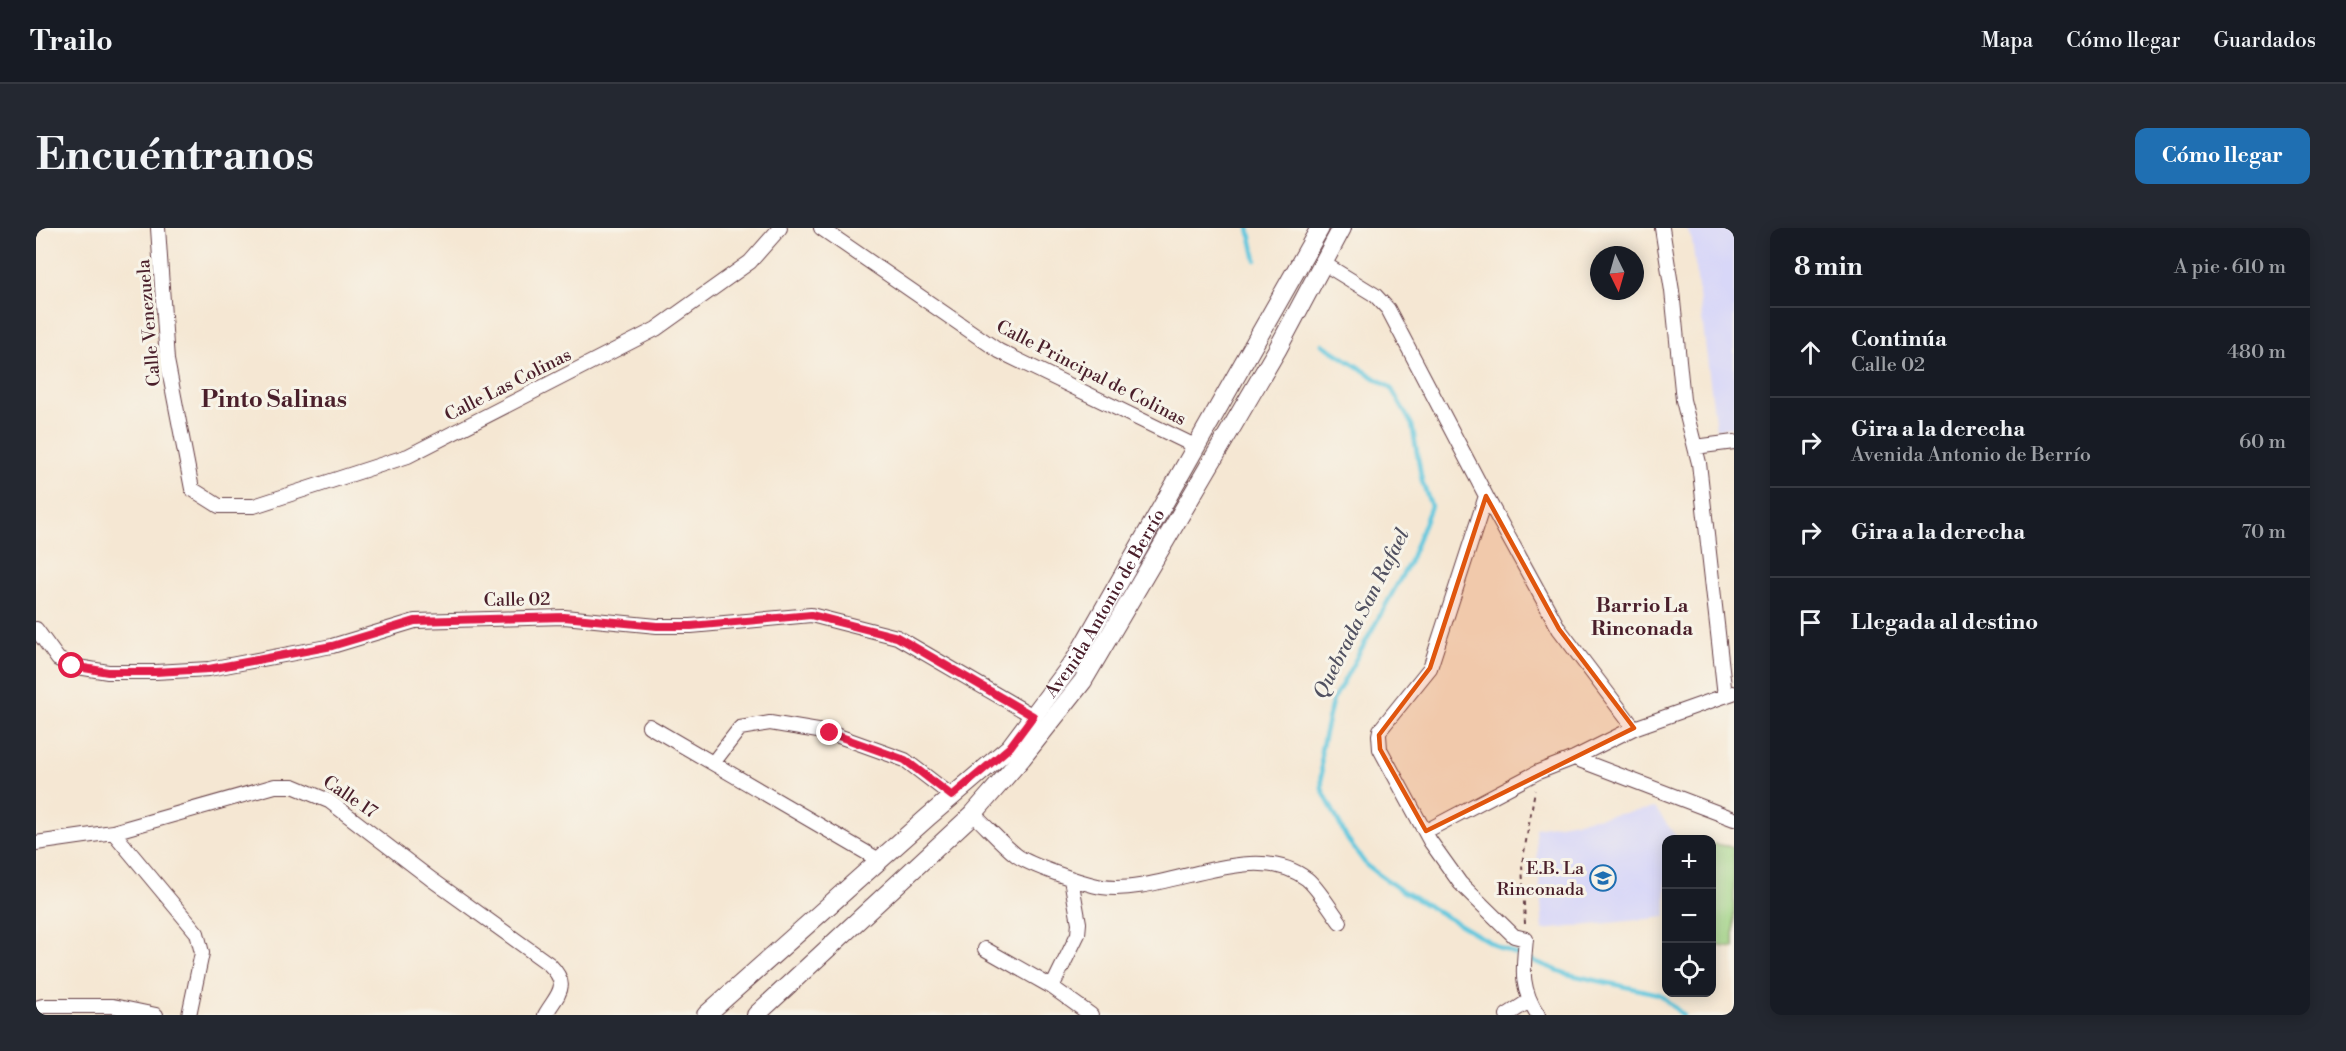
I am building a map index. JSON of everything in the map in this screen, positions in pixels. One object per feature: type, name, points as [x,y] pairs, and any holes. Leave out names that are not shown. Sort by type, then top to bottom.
[{"type":"street","name":"Calle Venezuela","points":[[158,228],[167,360],[192,489],[219,506]]},
{"type":"street","name":"Calle Las Colinas","points":[[219,506],[254,506],[408,456],[656,329],[750,262],[780,228]]},
{"type":"street","name":"Calle Principal de Colinas","points":[[822,228],[999,351],[1197,447]]},
{"type":"street","name":"Avenida Antonio de Berrío","points":[[706,1015],[879,860],[1010,747],[1075,660],[1320,228]]},
{"type":"street","name":"Avenida Antonio de Berrío","points":[[756,1015],[973,814],[1023,758],[1083,681],[1276,350],[1342,228]]},
{"type":"street","points":[[1426,831],[1538,771],[1575,758],[1634,728],[1730,694],[1699,463],[1683,400],[1672,291],[1662,228]]},
{"type":"street","points":[[1323,263],[1375,295],[1388,309],[1486,496],[1559,628],[1634,728]]},
{"type":"street","points":[[1695,447],[1734,442]]},
{"type":"street","points":[[1486,496],[1430,668],[1378,735],[1380,749],[1430,842],[1460,884],[1526,945],[1523,968],[1529,1001],[1538,1015]]},
{"type":"street","name":"Calle 02","points":[[36,629],[58,659],[72,666],[108,672],[155,672],[209,669],[332,646],[415,621],[564,617],[657,626],[691,626],[811,615],[897,637],[1033,716]]},
{"type":"street","points":[[713,763],[740,728],[770,723],[830,733],[905,760],[952,796]]},
{"type":"street","points":[[648,726],[879,860]]},
{"type":"street","points":[[1575,758],[1734,819]]},
{"type":"street","name":"Calle 17","points":[[36,843],[113,832],[275,786],[293,786],[312,792],[329,801],[431,879],[549,964],[558,974],[562,984],[558,996],[545,1015]]},
{"type":"street","points":[[973,814],[1018,856],[1071,879],[1102,887],[1134,888],[1235,866],[1273,865],[1291,870],[1308,879],[1340,922]]},
{"type":"street","points":[[113,832],[197,933],[202,952],[189,1015]]},
{"type":"street","points":[[1052,987],[1078,934],[1079,923],[1071,879]]},
{"type":"street","points":[[985,949],[1052,987],[1091,1015]]},
{"type":"street","points":[[1507,1015],[1529,1001]]},
{"type":"street","points":[[36,1008],[43,1006],[113,1006],[156,1015]]},
{"type":"path","points":[[1526,945],[1522,864],[1538,771]]},
{"type":"highlighted area","points":[[1486,496],[1559,629],[1634,728],[1426,831],[1380,749],[1379,735],[1430,668]]},
{"type":"shaded area","points":[[1686,228],[1734,228],[1734,427],[1716,429],[1692,240]]},
{"type":"shaded area","name":"E.B. La Rinconada","points":[[1655,808],[1675,835],[1662,835],[1662,917],[1543,930],[1535,828]]},
{"type":"green space","points":[[1716,845],[1734,847],[1734,948],[1716,946]]},
{"type":"waterway","name":"Quebrada San Rafael","points":[[1249,228],[1256,260]]},
{"type":"waterway","name":"Quebrada San Rafael","points":[[1322,344],[1391,388],[1412,425],[1422,481],[1431,506],[1409,563],[1332,702],[1321,750],[1322,789],[1347,839],[1367,866],[1399,889],[1500,948],[1567,974],[1659,994],[1683,1015]]},
{"type":"place","name":"E.B. La Rinconada","points":[[1603,878]]},
{"type":"district","name":"Pinto Salinas","points":[[274,400]]},
{"type":"district","name":"Barrio La Rinconada","points":[[1642,618]]},
{"type":"route","points":[[72,666],[108,672],[209,669],[332,646],[415,621],[564,617],[657,626],[691,626],[811,615],[897,637],[1033,716],[1010,747],[952,796],[905,760],[830,733]]}]
